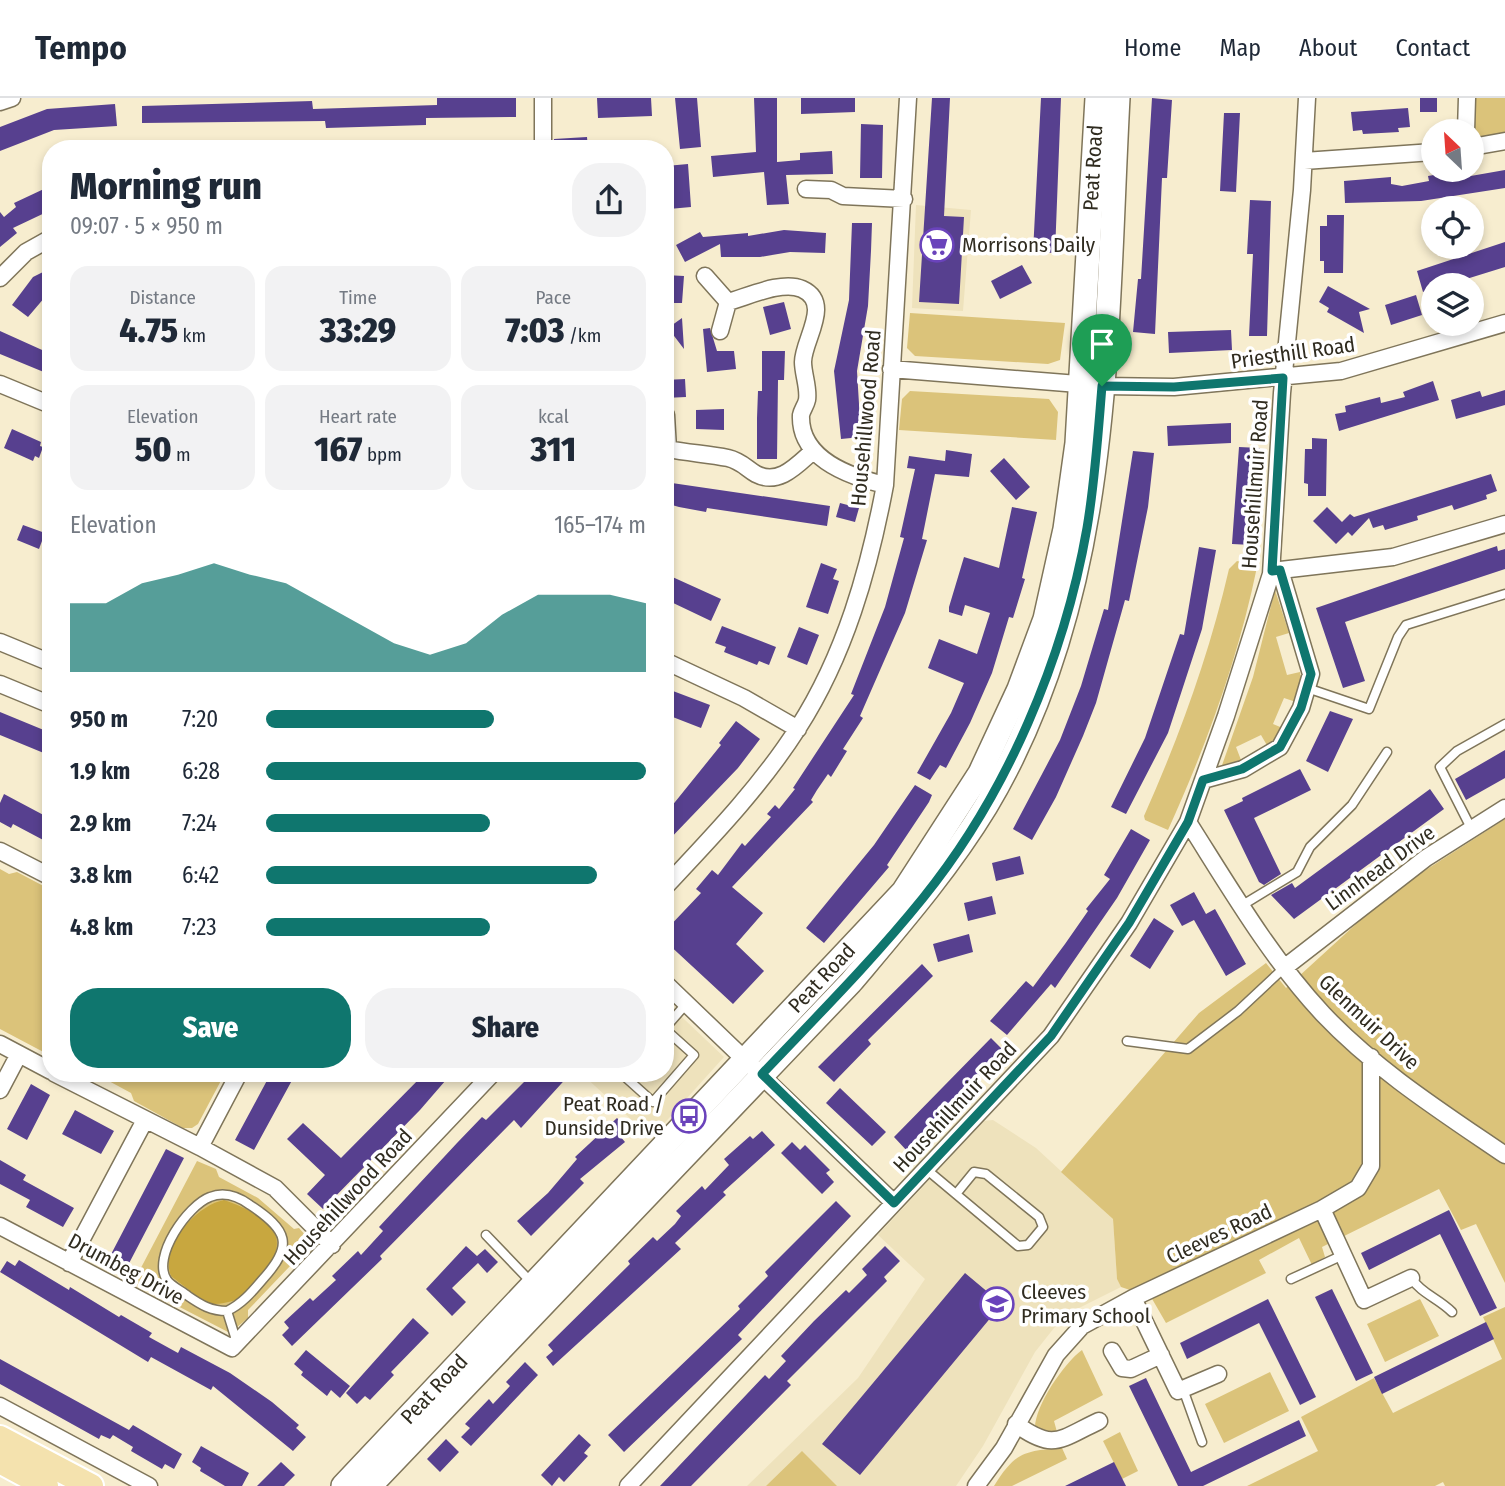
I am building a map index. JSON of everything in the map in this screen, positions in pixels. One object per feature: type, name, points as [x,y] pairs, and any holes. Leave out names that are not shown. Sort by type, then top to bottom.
[{"type":"main road","points":[[0,1438],[91,1486]]},
{"type":"main road","points":[[0,1461],[46,1486]]},
{"type":"street","points":[[0,102],[12,98]]},
{"type":"street","points":[[543,98],[543,140]]},
{"type":"street","name":"Househillwood Road","points":[[674,878],[722,827],[798,729],[830,670],[856,604],[876,536],[885,485],[908,98]]},
{"type":"street","name":"Peat Road","points":[[1091,386],[1097,98]]},
{"type":"street","name":"Peat Road","points":[[370,1486],[755,1067],[904,892],[980,773],[1019,689],[1045,619],[1065,529],[1077,443],[1091,386],[1118,98]]},
{"type":"street","name":"Househillmuir Road","points":[[628,1486],[1051,1036],[1129,923],[1188,822],[1276,571],[1283,378],[1304,161],[1307,98]]},
{"type":"street","points":[[1466,119],[1467,98]]},
{"type":"street","points":[[1484,145],[1505,141]]},
{"type":"street","points":[[1304,161],[1421,153]]},
{"type":"street","points":[[806,189],[831,190],[843,196],[904,199]]},
{"type":"street","points":[[0,278],[26,252],[42,242]]},
{"type":"street","points":[[705,276],[728,302]]},
{"type":"street","points":[[728,302],[786,288],[800,288],[811,296],[817,307],[803,360],[807,400],[801,414],[813,451],[850,477],[885,485]]},
{"type":"street","points":[[720,331],[728,302]]},
{"type":"street","name":"Priesthill Road","points":[[891,369],[1091,386],[1174,387],[1341,371],[1505,323]]},
{"type":"street","points":[[0,384],[42,401]]},
{"type":"street","points":[[674,451],[728,458],[743,463],[757,475],[775,478],[790,471],[813,451]]},
{"type":"street","points":[[1276,571],[1393,557],[1505,524]]},
{"type":"street","name":"Househillmuir Road","points":[[1203,780],[1242,769],[1280,747],[1301,708],[1311,674],[1276,571]]},
{"type":"street","points":[[0,642],[42,659]]},
{"type":"street","points":[[674,666],[744,698],[798,729]]},
{"type":"street","points":[[0,684],[42,701]]},
{"type":"street","name":"Linnhead Drive","points":[[1284,968],[1426,858],[1505,808]]},
{"type":"street","name":"Glenmuir Drive","points":[[1188,822],[1284,968],[1324,1015],[1416,1094],[1505,1155]]},
{"type":"street","points":[[0,851],[42,872]]},
{"type":"street","points":[[674,991],[894,1203]]},
{"type":"street","points":[[0,1044],[42,1067]]},
{"type":"street","points":[[0,1090],[19,1054]]},
{"type":"street","name":"Cleeves Road","points":[[976,1486],[1004,1448],[1056,1355],[1082,1326],[1133,1297],[1322,1209],[1358,1188],[1371,1166],[1371,1057]]},
{"type":"street","name":"Peat Road","points":[[343,1486],[533,1283],[755,1067]]},
{"type":"street","points":[[72,1082],[275,1188],[332,1245]]},
{"type":"street","points":[[200,1147],[234,1082]]},
{"type":"street","name":"Househillwood Road","points":[[234,1346],[484,1082]]},
{"type":"street","points":[[69,1263],[145,1119]]},
{"type":"street","points":[[1322,1209],[1364,1300],[1411,1278]]},
{"type":"street","name":"Drumbeg Drive","points":[[0,1226],[234,1346]]},
{"type":"street","points":[[1133,1297],[1178,1391],[1218,1374]]},
{"type":"street","points":[[1112,1351],[1122,1368],[1130,1369],[1160,1355]]},
{"type":"street","points":[[0,1406],[149,1486]]},
{"type":"street","points":[[1016,1424],[1038,1440],[1055,1441],[1099,1421]]},
{"type":"lane","points":[[1307,688],[1369,709],[1398,637],[1406,625],[1505,594]]},
{"type":"lane","points":[[1471,828],[1440,767],[1457,751],[1505,724]]},
{"type":"lane","points":[[1241,906],[1297,872],[1310,847],[1352,805],[1387,752]]},
{"type":"lane","points":[[1127,1041],[1188,1049],[1238,1011],[1284,968]]},
{"type":"lane","points":[[674,1018],[687,1003]]},
{"type":"lane","points":[[674,1037],[694,1055],[674,1078]]},
{"type":"lane","points":[[631,1082],[653,1102],[670,1082]]},
{"type":"lane","points":[[926,1169],[1018,1247],[1028,1245],[1043,1227],[1039,1217],[986,1174],[974,1172],[956,1194]]},
{"type":"lane","points":[[222,1195],[238,1197],[268,1217],[284,1239],[284,1252],[275,1266],[246,1298],[227,1311],[201,1306],[167,1280],[162,1264],[165,1251],[177,1228],[200,1203],[222,1195]]},
{"type":"lane","points":[[486,1235],[533,1283]]},
{"type":"lane","points":[[1291,1279],[1343,1255]]},
{"type":"lane","points":[[1411,1278],[1420,1291],[1440,1300],[1452,1312]]},
{"type":"lane","points":[[227,1311],[234,1346]]},
{"type":"lane","points":[[1183,1389],[1202,1441]]},
{"type":"shaded area","points":[[1471,98],[1505,98],[1505,136],[1484,137],[1484,119],[1471,119]]},
{"type":"shaded area","points":[[916,205],[971,210],[963,311],[912,308]]},
{"type":"shaded area","points":[[910,313],[1065,323],[1060,360],[1048,364],[915,356],[907,348]]},
{"type":"shaded area","points":[[910,391],[1049,399],[1058,412],[1056,440],[899,430],[902,399]]},
{"type":"shaded area","points":[[1237,561],[1257,567],[1241,635],[1196,766],[1168,830],[1145,820],[1144,816],[1192,694],[1229,569]]},
{"type":"shaded area","points":[[1275,590],[1289,633],[1276,637],[1287,675],[1300,672],[1302,685],[1296,702],[1284,698],[1273,724],[1285,729],[1278,741],[1268,747],[1261,735],[1236,747],[1241,760],[1220,771],[1253,677]]},
{"type":"shaded area","points":[[1505,819],[1505,1283],[1476,1224],[1461,1230],[1439,1189],[1322,1247],[1325,1257],[1312,1265],[1299,1238],[1259,1260],[1266,1273],[1166,1323],[1151,1297],[1121,1287],[1117,1279],[1113,1219],[1061,1172],[1199,1013],[1266,963],[1286,988],[1390,893]]},
{"type":"shaded area","points":[[0,869],[9,874],[17,872],[42,885],[42,1051],[0,1029]]},
{"type":"shaded area","points":[[674,1010],[724,1057],[651,1138],[591,1082],[674,1082]]},
{"type":"shaded area","points":[[111,1082],[220,1082],[198,1124],[192,1128],[183,1128],[134,1101],[131,1093]]},
{"type":"shaded area","name":"Cleeves Primary School","points":[[993,1120],[1036,1148],[1113,1219],[1117,1279],[1121,1287],[1079,1308],[1054,1328],[1035,1352],[983,1446],[956,1486],[747,1486],[858,1378],[925,1279],[878,1235],[984,1121]]},
{"type":"shaded area","points":[[197,1161],[216,1169],[219,1177],[258,1198],[294,1229],[299,1228],[314,1245],[298,1265],[291,1265],[248,1310],[248,1318],[230,1333],[133,1283]]},
{"type":"shaded area","points":[[224,1200],[247,1209],[268,1224],[276,1237],[277,1245],[267,1270],[243,1296],[226,1303],[207,1304],[171,1276],[170,1252],[175,1240],[192,1218],[213,1203]]},
{"type":"shaded area","points":[[1420,1299],[1439,1336],[1385,1362],[1367,1324]]},
{"type":"shaded area","points":[[1505,1307],[1505,1486],[1445,1486],[1443,1482],[1435,1486],[1247,1486],[1318,1451],[1301,1417],[1374,1378],[1393,1413],[1502,1359],[1483,1317]]},
{"type":"shaded area","points":[[1082,1350],[1103,1395],[1054,1421],[1057,1432],[1051,1435],[1035,1429],[1039,1409],[1051,1386]]},
{"type":"shaded area","points":[[1270,1372],[1289,1411],[1224,1443],[1205,1404]]},
{"type":"shaded area","points":[[1120,1432],[1138,1471],[1122,1479],[1103,1441]]},
{"type":"shaded area","points":[[1062,1448],[1067,1459],[1012,1486],[994,1486],[1008,1466],[1022,1455],[1038,1450]]},
{"type":"shaded area","points":[[802,1451],[837,1486],[766,1486]]},
{"type":"building","points":[[437,98],[516,98],[516,117],[426,118],[426,125],[326,128],[325,121],[142,123],[142,106],[312,101],[313,109],[437,105]]},
{"type":"building","points":[[597,98],[651,98],[652,116],[598,118]]},
{"type":"building","points":[[675,98],[697,98],[701,147],[680,149]]},
{"type":"building","points":[[754,98],[777,98],[777,162],[800,160],[800,153],[832,151],[833,174],[786,175],[789,204],[767,205],[764,172],[713,177],[711,156],[756,152]]},
{"type":"building","points":[[801,98],[855,98],[855,112],[801,114]]},
{"type":"building","points":[[932,98],[950,98],[944,216],[964,217],[959,304],[919,302]]},
{"type":"building","points":[[1041,98],[1061,98],[1055,253],[1033,252]]},
{"type":"building","points":[[1152,98],[1172,100],[1167,178],[1162,178],[1155,334],[1133,332],[1138,279],[1141,279]]},
{"type":"building","points":[[1420,98],[1437,98],[1437,112],[1420,112]]},
{"type":"building","points":[[115,104],[117,126],[54,130],[0,151],[0,127],[47,109]]},
{"type":"building","points":[[1408,108],[1410,127],[1398,128],[1399,132],[1363,134],[1362,130],[1353,131],[1351,112]]},
{"type":"building","points":[[1224,113],[1240,113],[1236,192],[1220,191]]},
{"type":"building","points":[[861,124],[883,125],[882,178],[860,178]]},
{"type":"building","points":[[587,137],[587,140],[554,140]]},
{"type":"building","points":[[688,164],[691,207],[674,209],[674,165]]},
{"type":"building","points":[[1505,170],[1505,188],[1453,196],[1421,196],[1421,201],[1345,203],[1344,181],[1391,177],[1391,184],[1402,186],[1424,182],[1484,182],[1484,174]]},
{"type":"building","points":[[42,190],[42,214],[13,228],[17,233],[0,247],[0,212],[4,217],[16,207],[14,203]]},
{"type":"building","points":[[1250,200],[1271,201],[1267,336],[1249,336],[1253,254],[1247,254]]},
{"type":"building","points":[[1327,215],[1344,215],[1343,273],[1324,273],[1324,261],[1320,261],[1320,226],[1327,226]]},
{"type":"building","points":[[852,223],[872,223],[871,251],[868,306],[857,371],[861,437],[841,439],[834,371],[849,300]]},
{"type":"building","points":[[784,230],[826,233],[825,253],[790,252],[760,257],[721,257],[720,244],[685,262],[676,245],[700,232],[703,237],[748,233],[748,236]]},
{"type":"building","points":[[1505,242],[1505,267],[1484,274],[1421,273],[1421,285],[1417,271],[1453,259],[1484,259],[1484,249]]},
{"type":"building","points":[[1022,265],[1032,283],[1000,299],[991,281]]},
{"type":"building","points":[[42,272],[42,301],[28,317],[12,305],[33,277]]},
{"type":"building","points":[[674,275],[684,276],[682,303],[674,303]]},
{"type":"building","points":[[1328,286],[1370,309],[1359,312],[1364,333],[1327,312],[1329,308],[1319,302]]},
{"type":"building","points":[[1416,295],[1421,315],[1391,325],[1385,305]]},
{"type":"building","points":[[784,302],[791,329],[770,335],[763,307]]},
{"type":"building","points":[[682,318],[684,349],[674,336],[674,324]]},
{"type":"building","points":[[710,328],[717,351],[734,351],[736,369],[707,372],[703,329]]},
{"type":"building","points":[[1231,330],[1232,350],[1169,353],[1168,332]]},
{"type":"building","points":[[0,331],[42,350],[42,371],[0,354]]},
{"type":"building","points":[[762,351],[785,351],[784,380],[778,380],[777,459],[757,459],[758,391],[762,391]]},
{"type":"building","points":[[685,379],[686,397],[674,398],[674,380]]},
{"type":"building","points":[[1433,381],[1439,400],[1339,431],[1335,414],[1346,412],[1345,406],[1380,397],[1381,403],[1405,397],[1403,392]]},
{"type":"building","points":[[1505,390],[1505,405],[1456,419],[1451,400],[1480,391],[1482,397]]},
{"type":"building","points":[[724,409],[724,430],[696,429],[696,410]]},
{"type":"building","points":[[1231,423],[1231,443],[1168,446],[1167,426]]},
{"type":"building","points":[[12,429],[41,442],[42,450],[39,458],[35,456],[33,461],[4,448]]},
{"type":"building","points":[[1312,438],[1327,439],[1326,496],[1308,496],[1308,484],[1304,483],[1305,449],[1312,449]]},
{"type":"building","points":[[1239,447],[1260,448],[1252,545],[1232,544]]},
{"type":"building","points":[[946,450],[972,454],[969,477],[935,474],[922,539],[927,540],[905,613],[860,716],[863,718],[843,749],[847,751],[831,777],[828,774],[817,790],[811,800],[813,802],[732,887],[763,913],[736,944],[764,971],[733,1004],[674,949],[674,922],[701,893],[696,889],[712,870],[718,875],[742,843],[745,846],[771,817],[767,814],[775,805],[779,809],[795,789],[793,788],[854,695],[851,694],[885,607],[904,538],[900,537],[915,469],[907,468],[909,456],[945,461]]},
{"type":"building","points":[[1133,451],[1154,453],[1148,507],[1129,601],[1125,600],[1096,703],[1083,736],[1056,797],[1032,840],[1013,829],[1060,740],[1081,686],[1104,609],[1108,610]]},
{"type":"building","points":[[1004,458],[1030,487],[1016,500],[990,471]]},
{"type":"building","points":[[1491,474],[1497,491],[1486,495],[1487,499],[1454,510],[1452,505],[1417,516],[1418,520],[1385,530],[1383,525],[1373,528],[1369,518],[1352,536],[1348,532],[1336,544],[1313,521],[1327,507],[1342,522],[1350,514],[1354,517]]},
{"type":"building","points":[[674,483],[830,506],[827,526],[707,508],[706,512],[674,506]]},
{"type":"building","points":[[840,503],[859,508],[855,522],[836,517]]},
{"type":"building","points":[[1012,507],[1037,512],[1022,578],[1025,579],[1013,618],[1009,617],[992,673],[970,723],[946,768],[940,765],[930,780],[917,773],[951,713],[964,683],[928,668],[939,639],[977,654],[990,613],[965,605],[962,616],[949,612],[949,607],[964,557],[999,568]]},
{"type":"building","points":[[23,525],[42,532],[39,549],[17,540]]},
{"type":"building","points":[[1497,546],[1498,551],[1505,549],[1505,569],[1345,622],[1365,681],[1343,688],[1316,608]]},
{"type":"building","points":[[1199,547],[1216,550],[1202,629],[1168,733],[1126,814],[1111,807],[1145,738],[1180,634],[1184,635]]},
{"type":"building","points":[[821,563],[837,569],[833,579],[839,581],[828,614],[806,607]]},
{"type":"building","points":[[674,578],[721,599],[711,621],[674,603]]},
{"type":"building","points":[[722,626],[776,647],[769,665],[759,661],[757,665],[724,652],[726,647],[715,643]]},
{"type":"building","points":[[799,627],[819,635],[807,665],[787,657]]},
{"type":"building","points":[[674,691],[710,705],[701,728],[674,718]]},
{"type":"building","points":[[1330,711],[1353,719],[1328,772],[1306,761]]},
{"type":"building","points":[[0,712],[42,729],[42,752],[0,735]]},
{"type":"building","points":[[736,721],[760,739],[738,768],[674,835],[674,803],[721,745],[719,743]]},
{"type":"building","points":[[1505,750],[1505,778],[1466,800],[1455,779]]},
{"type":"building","points":[[1300,769],[1311,790],[1254,818],[1281,874],[1264,885],[1259,882],[1224,810]]},
{"type":"building","points":[[915,785],[932,795],[929,802],[887,865],[889,867],[824,943],[806,928],[874,845]]},
{"type":"building","points":[[1430,789],[1444,809],[1294,919],[1271,895],[1292,883],[1295,888]]},
{"type":"building","points":[[4,794],[42,814],[42,839],[13,824],[11,828],[0,822],[0,803]]},
{"type":"building","points":[[1131,829],[1150,840],[1117,898],[1055,988],[1051,984],[1007,1035],[990,1021],[1026,981],[1033,987],[1065,944],[1088,911],[1086,909],[1110,879],[1104,875]]},
{"type":"building","points":[[1020,856],[1024,874],[996,881],[992,863]]},
{"type":"building","points":[[1194,892],[1206,914],[1215,909],[1246,964],[1226,976],[1194,920],[1182,926],[1170,905]]},
{"type":"building","points":[[992,896],[996,914],[968,921],[964,903]]},
{"type":"building","points":[[1154,918],[1174,931],[1150,969],[1130,956]]},
{"type":"building","points":[[969,934],[973,952],[938,962],[933,944]]},
{"type":"building","points":[[922,964],[933,976],[868,1040],[871,1044],[834,1082],[818,1067]]},
{"type":"building","points":[[991,1038],[1004,1051],[908,1152],[894,1137]]},
{"type":"building","points":[[266,1082],[291,1082],[254,1150],[235,1140]]},
{"type":"building","points":[[416,1082],[444,1082],[323,1209],[307,1194],[325,1175],[287,1139],[303,1123],[341,1158]]},
{"type":"building","points":[[524,1082],[563,1082],[521,1128],[514,1120],[380,1256],[382,1259],[292,1346],[282,1335],[289,1328],[284,1322],[310,1298],[313,1301],[336,1280],[332,1276],[358,1251],[361,1255],[383,1231],[379,1227],[482,1117],[486,1120]]},
{"type":"building","points":[[31,1084],[50,1095],[27,1140],[7,1129]]},
{"type":"building","points":[[840,1088],[886,1132],[872,1146],[826,1103]]},
{"type":"building","points":[[75,1110],[114,1131],[101,1154],[62,1134]]},
{"type":"building","points":[[617,1118],[628,1129],[620,1136],[625,1142],[580,1179],[584,1183],[531,1236],[517,1221],[548,1193],[577,1159],[575,1157]]},
{"type":"building","points":[[762,1131],[775,1145],[723,1192],[726,1195],[675,1243],[681,1249],[553,1366],[546,1357],[553,1351],[548,1345],[630,1264],[628,1261],[653,1237],[657,1241],[675,1224],[681,1216],[676,1211],[702,1186],[705,1190],[729,1165],[724,1159],[750,1136],[753,1139]]},
{"type":"building","points":[[792,1142],[800,1150],[805,1145],[830,1170],[826,1173],[834,1182],[822,1194],[781,1153]]},
{"type":"building","points":[[166,1149],[184,1158],[125,1271],[107,1262]]},
{"type":"building","points":[[0,1160],[26,1175],[23,1180],[74,1208],[63,1227],[26,1207],[30,1200],[0,1184]]},
{"type":"building","points":[[836,1201],[851,1216],[738,1335],[742,1339],[624,1452],[608,1435],[740,1309],[738,1306],[768,1276],[765,1272]]},
{"type":"building","points":[[1449,1210],[1497,1308],[1480,1316],[1440,1234],[1369,1270],[1361,1253]]},
{"type":"building","points":[[466,1246],[477,1256],[485,1249],[498,1262],[487,1273],[478,1263],[452,1288],[466,1302],[452,1316],[426,1289]]},
{"type":"building","points":[[885,1246],[900,1261],[884,1277],[887,1281],[787,1381],[791,1385],[691,1486],[660,1486],[765,1375],[769,1379],[786,1361],[781,1356],[814,1321],[846,1290],[849,1293],[867,1275],[862,1269]]},
{"type":"building","points":[[19,1260],[69,1290],[70,1287],[119,1317],[121,1315],[152,1333],[149,1337],[178,1353],[181,1347],[230,1373],[272,1402],[299,1425],[296,1428],[306,1437],[293,1451],[213,1386],[211,1390],[151,1357],[148,1362],[0,1272],[7,1261],[15,1266]]},
{"type":"building","points":[[965,1273],[1002,1304],[860,1475],[822,1444]]},
{"type":"building","points":[[1332,1289],[1373,1373],[1356,1381],[1315,1297]]},
{"type":"building","points":[[1268,1299],[1316,1397],[1300,1405],[1259,1323],[1187,1359],[1180,1343]]},
{"type":"building","points":[[413,1318],[429,1333],[391,1372],[394,1375],[370,1400],[365,1396],[357,1404],[346,1393]]},
{"type":"building","points":[[1486,1322],[1494,1339],[1382,1394],[1374,1377]]},
{"type":"building","points":[[306,1350],[350,1386],[340,1398],[331,1390],[327,1396],[301,1375],[303,1372],[294,1364]]},
{"type":"building","points":[[0,1359],[129,1430],[133,1425],[182,1454],[174,1469],[165,1464],[162,1469],[131,1451],[133,1447],[113,1435],[110,1439],[101,1435],[99,1439],[0,1384]]},
{"type":"building","points":[[525,1362],[538,1375],[471,1446],[461,1437],[470,1428],[465,1424],[489,1399],[493,1404],[510,1386],[506,1382]]},
{"type":"building","points":[[1146,1378],[1191,1472],[1299,1420],[1306,1436],[1203,1486],[1178,1486],[1129,1386]]},
{"type":"building","points":[[579,1434],[591,1445],[584,1453],[588,1456],[564,1482],[559,1477],[552,1486],[541,1475]]},
{"type":"building","points":[[446,1439],[459,1452],[440,1472],[427,1459]]},
{"type":"building","points":[[201,1446],[249,1473],[242,1486],[225,1486],[200,1471],[201,1468],[192,1462]]},
{"type":"building","points":[[281,1462],[295,1475],[284,1486],[257,1486]]},
{"type":"building","points":[[1114,1462],[1126,1486],[1065,1486]]},
{"type":"place","name":"Morrisons Daily","points":[[937,245]]},
{"type":"place","name":"Peat Road / Dunside Drive","points":[[689,1116]]},
{"type":"place","name":"Cleeves Primary School","points":[[997,1304]]},
{"type":"route","points":[[1283,378],[1272,571],[1280,570],[1311,674],[1301,708],[1280,747],[1242,769],[1203,780],[1188,822],[1129,923],[1051,1036],[894,1203],[762,1074],[851,982],[925,897],[986,804],[1029,717],[1065,624],[1086,530],[1095,472],[1102,386],[1174,387],[1283,378]]}]
